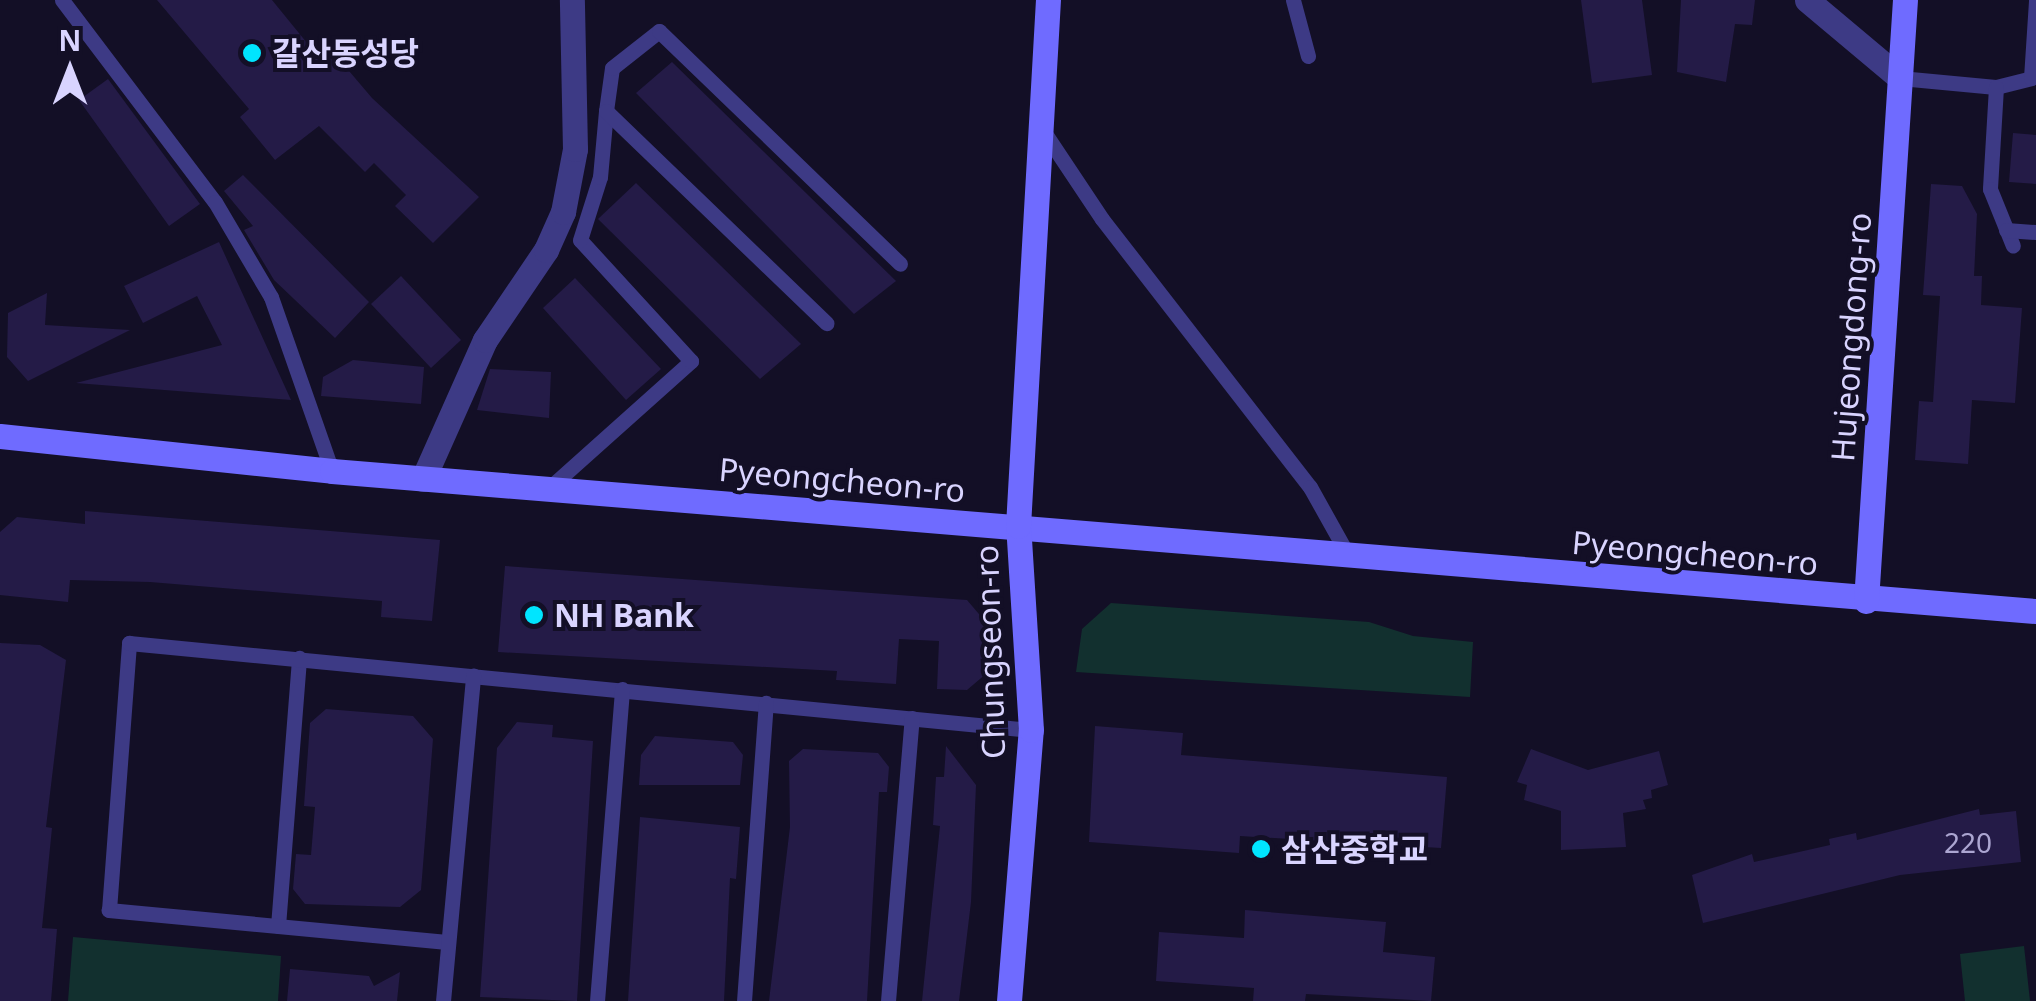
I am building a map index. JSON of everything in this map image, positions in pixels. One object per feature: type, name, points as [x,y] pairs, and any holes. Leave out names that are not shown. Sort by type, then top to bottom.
[{"type":"main road","name":"Chungseon-ro","points":[[1009,1001],[1031,730],[1018,526],[1048,0]]},
{"type":"main road","name":"Hujeongdong-ro","points":[[1866,601],[1906,0]]},
{"type":"main road","name":"Pyeongcheon-ro","points":[[0,436],[423,479],[1018,526],[1866,601],[2036,611]]},
{"type":"street","points":[[423,479],[486,340],[546,250],[563,212],[575,149],[572,0]]},
{"type":"street","points":[[1807,0],[1900,78]]},
{"type":"lane","points":[[62,0],[216,202],[271,296],[332,471]]},
{"type":"lane","points":[[1293,0],[1308,56]]},
{"type":"lane","points":[[1900,78],[1996,87],[2034,79],[2036,0]]},
{"type":"lane","points":[[548,489],[691,361],[580,240],[600,176],[612,68],[660,31],[900,264]]},
{"type":"lane","points":[[1996,87],[1990,188],[2009,238],[2036,232]]},
{"type":"lane","points":[[606,112],[826,323]]},
{"type":"lane","points":[[1042,129],[1102,219],[1310,487],[1348,555]]},
{"type":"lane","points":[[447,942],[109,910],[130,643],[1031,730]]},
{"type":"lane","points":[[278,926],[298,658]]},
{"type":"lane","points":[[442,1001],[472,675]]},
{"type":"lane","points":[[597,1001],[622,689]]},
{"type":"lane","points":[[744,1001],[766,703]]},
{"type":"lane","points":[[888,1001],[912,718]]},
{"type":"green space","points":[[1111,603],[1369,622],[1413,636],[1473,642],[1470,697],[1076,672],[1082,629]]},
{"type":"green space","points":[[73,937],[281,956],[278,1001],[68,1001]]},
{"type":"green space","points":[[2024,946],[2030,1001],[1965,1001],[1960,954]]},
{"type":"building","points":[[157,0],[272,0],[316,54],[327,45],[372,98],[479,197],[433,243],[395,206],[406,195],[374,163],[365,172],[319,126],[275,160],[240,117],[249,109]]},
{"type":"building","points":[[1581,0],[1642,0],[1652,75],[1592,83]]},
{"type":"building","points":[[1681,0],[1755,0],[1752,25],[1735,24],[1726,82],[1677,72]]},
{"type":"building","points":[[672,62],[896,281],[854,314],[636,93]]},
{"type":"building","points":[[108,79],[200,204],[169,226],[79,100]]},
{"type":"building","points":[[2013,133],[2036,135],[2036,184],[2009,182]]},
{"type":"building","points":[[243,175],[369,302],[335,338],[274,280],[244,230],[253,226],[224,191]]},
{"type":"building","points":[[636,183],[801,344],[760,379],[598,219]]},
{"type":"building","points":[[1931,184],[1962,186],[1977,214],[1974,276],[1982,276],[1981,305],[2022,308],[2015,403],[1972,400],[1968,464],[1915,460],[1919,401],[1933,402],[1940,296],[1923,295]]},
{"type":"building","points":[[219,242],[291,400],[76,383],[222,345],[197,296],[143,323],[124,286]]},
{"type":"building","points":[[401,276],[461,340],[431,368],[371,304]]},
{"type":"building","points":[[575,278],[661,369],[626,400],[543,308]]},
{"type":"building","points":[[47,293],[45,325],[130,330],[28,381],[7,357],[8,313]]},
{"type":"building","points":[[353,360],[424,367],[421,404],[321,396],[323,377]]},
{"type":"building","points":[[490,369],[551,372],[549,418],[477,410]]},
{"type":"building","points":[[85,511],[440,540],[432,621],[381,617],[382,601],[150,582],[70,580],[68,602],[0,595],[0,532],[17,517],[85,524]]},
{"type":"building","points":[[505,566],[967,600],[990,627],[987,673],[967,690],[937,689],[939,641],[899,639],[896,684],[836,680],[837,671],[498,652]]},
{"type":"building","points":[[0,643],[40,645],[66,660],[46,827],[52,828],[42,928],[57,929],[51,1001],[0,1001]]},
{"type":"building","points":[[326,709],[413,716],[433,739],[421,890],[400,907],[305,904],[293,889],[296,854],[311,855],[315,807],[304,806],[310,723]]},
{"type":"building","points":[[517,722],[553,725],[552,737],[593,741],[577,1001],[480,997],[497,748]]},
{"type":"building","points":[[1095,726],[1183,733],[1181,755],[1447,777],[1441,848],[1240,836],[1239,853],[1089,842]]},
{"type":"building","points":[[655,736],[733,742],[743,755],[740,785],[639,785],[641,755]]},
{"type":"building","points":[[946,746],[976,785],[971,902],[959,1001],[922,1001],[940,826],[933,825],[936,777],[944,777]]},
{"type":"building","points":[[803,749],[878,753],[889,767],[887,792],[879,792],[867,1001],[769,1001],[790,827],[789,761]]},
{"type":"building","points":[[1531,749],[1588,770],[1659,751],[1668,785],[1651,790],[1652,798],[1643,800],[1646,809],[1623,813],[1626,847],[1561,850],[1561,811],[1524,800],[1527,785],[1517,782]]},
{"type":"building","points":[[1979,809],[1980,815],[2016,811],[2021,862],[1900,875],[1703,923],[1692,875],[1752,854],[1754,862],[1830,845],[1829,839],[1856,833],[1857,840]]},
{"type":"building","points":[[640,817],[740,827],[736,879],[730,878],[724,1001],[628,1001]]},
{"type":"building","points":[[1245,910],[1386,922],[1383,952],[1435,957],[1431,1001],[1306,994],[1305,1001],[1253,1001],[1254,988],[1156,981],[1159,932],[1244,938]]},
{"type":"building","points":[[290,969],[369,976],[374,986],[400,972],[397,1001],[287,1001]]},
{"type":"place","name":"갈산동성당","points":[[252,53]]},
{"type":"place","name":"NH Bank","points":[[534,615]]},
{"type":"place","name":"삼산중학교","points":[[1261,849]]}]
